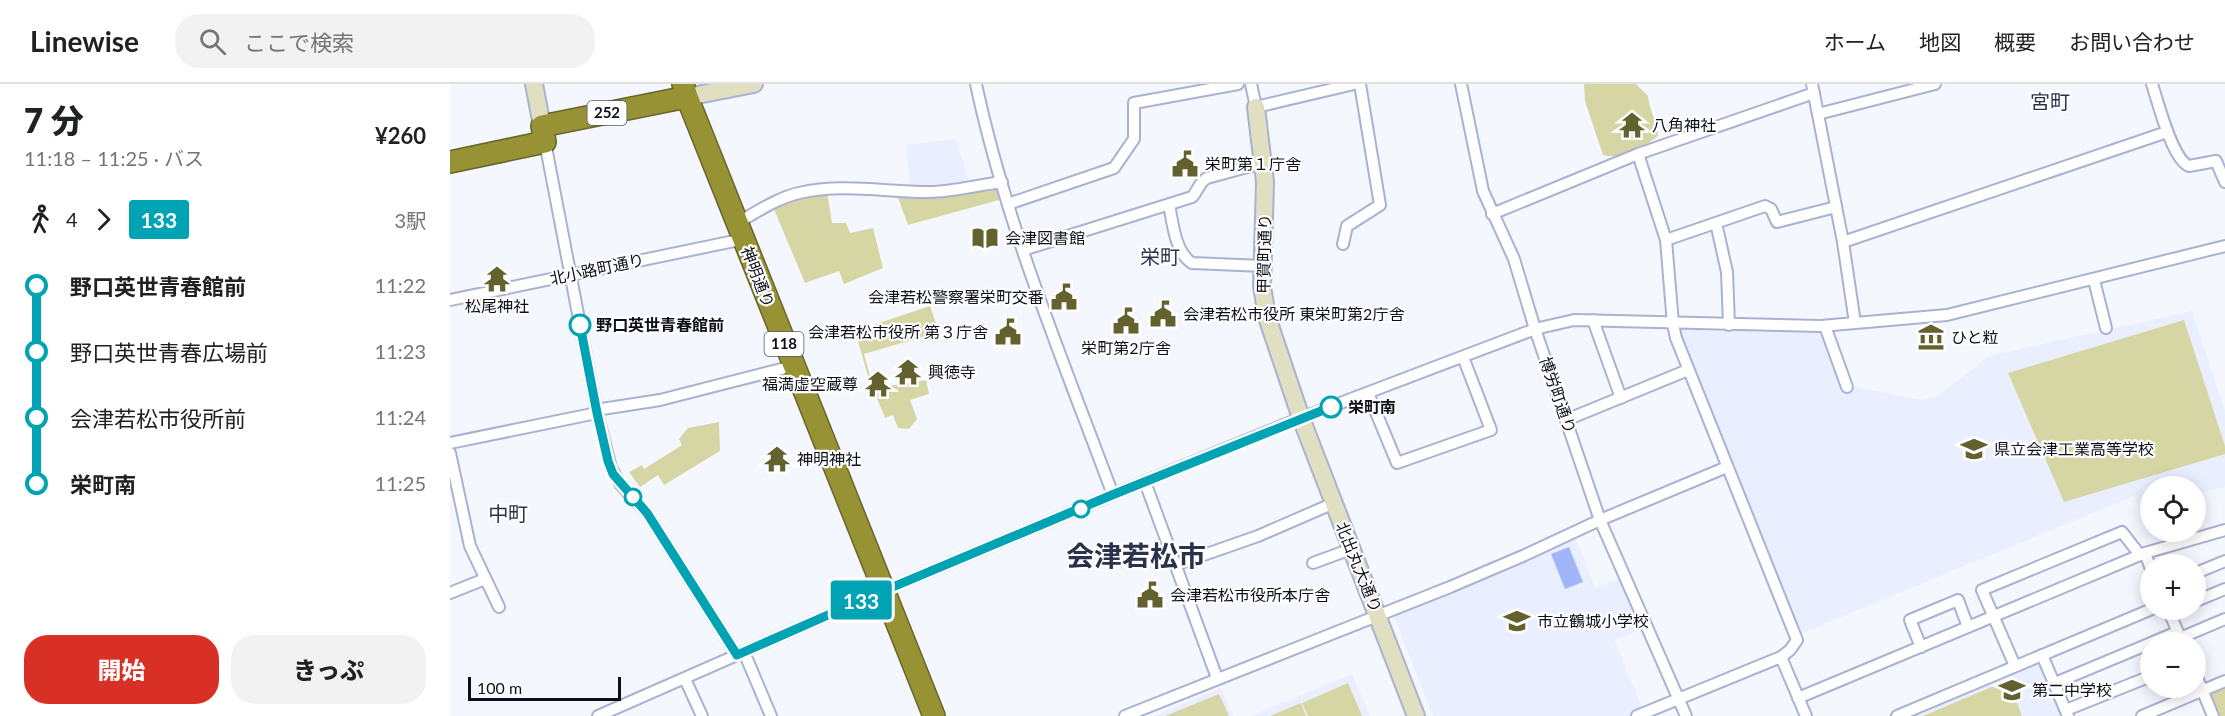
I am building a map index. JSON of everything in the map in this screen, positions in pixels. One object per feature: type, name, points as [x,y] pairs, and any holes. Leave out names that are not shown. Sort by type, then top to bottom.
[{"type":"highway","name":"252","points":[[450,162],[685,91]]},
{"type":"highway","name":"神明通り","points":[[685,91],[883,591]]},
{"type":"highway","name":"118","points":[[883,591],[930,714]]},
{"type":"street","points":[[534,84],[608,461],[613,474],[647,513],[741,654],[771,716]]},
{"type":"street","points":[[685,91],[754,84]]},
{"type":"street","points":[[976,84],[986,131],[1023,250],[1113,495]]},
{"type":"street","points":[[1008,204],[1114,168],[1134,139],[1134,103],[1238,84]]},
{"type":"street","name":"甲賀町通り","points":[[1251,84],[1256,107],[1265,198],[1262,286],[1267,316],[1302,418]]},
{"type":"street","points":[[1256,107],[1354,84]]},
{"type":"street","points":[[1343,244],[1347,226],[1380,205],[1360,84]]},
{"type":"street","name":"博労町通り","points":[[1461,84],[1483,191],[1514,259],[1535,329],[1600,520],[1686,716]]},
{"type":"street","points":[[1818,114],[1935,84]]},
{"type":"street","points":[[2152,84],[2167,132],[2185,164],[2189,166],[2216,161],[2225,182]]},
{"type":"street","points":[[1492,214],[1638,154],[1813,88],[1843,242],[1855,323]]},
{"type":"street","points":[[1843,242],[2167,132]]},
{"type":"street","points":[[1637,716],[1781,657],[1797,640],[1688,370],[1673,324],[1666,240],[1638,154]]},
{"type":"street","points":[[1023,250],[1192,197],[1197,193],[1202,181],[1207,178],[1262,163]]},
{"type":"street","name":"北小路町通り","points":[[450,300],[570,274],[740,231],[785,197],[800,192],[882,188],[928,192],[1002,182]]},
{"type":"street","points":[[1169,205],[1185,258],[1192,263],[1263,266]]},
{"type":"street","points":[[1666,240],[1765,206],[1771,209],[1777,222],[1836,207]]},
{"type":"street","points":[[1716,223],[1727,272],[1729,325]]},
{"type":"street","points":[[598,716],[883,591],[1113,495],[1302,418],[1535,329],[1562,322],[1593,320],[1673,324],[1825,326],[1947,315],[2225,246]]},
{"type":"street","points":[[2094,280],[2106,328]]},
{"type":"street","points":[[1593,320],[1621,398]]},
{"type":"street","points":[[1825,326],[1847,387]]},
{"type":"street","points":[[1368,393],[1397,463],[1491,430],[1463,357]]},
{"type":"street","points":[[450,443],[597,413],[602,409],[660,400],[793,366]]},
{"type":"street","points":[[1566,420],[1688,370]]},
{"type":"street","name":"北出丸大通り","points":[[1302,418],[1416,716]]},
{"type":"street","points":[[450,453],[470,546],[499,607]]},
{"type":"street","points":[[1125,716],[1216,678],[1378,616],[1727,467]]},
{"type":"street","points":[[1146,482],[1216,678]]},
{"type":"street","points":[[1175,565],[1258,536],[1334,503]]},
{"type":"street","points":[[2015,666],[1982,590],[2122,532],[2142,554],[2225,530]]},
{"type":"street","points":[[1313,563],[1351,549]]},
{"type":"street","points":[[1798,698],[2140,555]]},
{"type":"street","points":[[2206,569],[2225,561]]},
{"type":"street","points":[[450,593],[485,579]]},
{"type":"street","points":[[2206,597],[2225,589]]},
{"type":"street","points":[[1921,647],[1910,620],[1958,600],[1968,627]]},
{"type":"street","points":[[1897,716],[2140,614]]},
{"type":"street","points":[[2192,632],[2225,619]]},
{"type":"street","points":[[2055,683],[2140,648]]},
{"type":"street","points":[[2042,655],[2067,713],[2140,681]]},
{"type":"street","points":[[1781,657],[1806,716]]},
{"type":"street","points":[[685,679],[702,716]]},
{"type":"street","points":[[2206,688],[2225,681]]},
{"type":"street","points":[[2142,716],[2184,698]]},
{"type":"street","points":[[2205,698],[2213,716]]},
{"type":"shaded area","points":[[956,139],[969,182],[910,186],[906,145]]},
{"type":"shaded area","name":"県立会津工業高等学校","points":[[2192,311],[2225,411],[2225,487],[2206,491],[2206,476],[2140,476],[2140,506],[2138,506],[2134,496],[1797,635],[1674,329],[1833,329],[1852,386],[1921,400],[1938,396],[1989,356]]},
{"type":"shaded area","name":"市立鶴城小学校","points":[[1576,539],[1595,588],[1620,579],[1642,629],[1614,640],[1644,712],[1635,716],[1433,716],[1393,614]]},
{"type":"shaded area","name":"第二中学校","points":[[2038,663],[2061,716],[1912,716]]},
{"type":"shaded area","points":[[1352,674],[1370,716],[1251,716]]},
{"type":"shaded area","points":[[1221,688],[1233,716],[1154,716]]},
{"type":"green space","name":"八角神社","points":[[1584,84],[1636,84],[1648,96],[1658,136],[1625,155],[1603,155],[1585,101]]},
{"type":"green space","points":[[995,184],[999,200],[908,225],[896,192]]},
{"type":"green space","points":[[827,192],[832,223],[846,223],[850,233],[873,228],[883,268],[844,284],[839,271],[805,283],[773,207],[790,199]]},
{"type":"green space","points":[[930,306],[939,332],[864,354],[871,379],[882,377],[885,384],[889,386],[926,380],[929,394],[910,400],[917,419],[909,429],[898,428],[893,415],[885,418],[868,376],[855,331]]},
{"type":"green space","points":[[2184,320],[2225,446],[2225,454],[2151,476],[2140,476],[2140,479],[2064,502],[2008,373]]},
{"type":"green space","points":[[719,422],[720,451],[664,485],[658,475],[640,487],[629,472],[642,465],[644,469],[682,445],[679,439],[688,428]]},
{"type":"green space","points":[[2008,680],[2022,716],[1923,716]]},
{"type":"green space","points":[[1348,683],[1362,716],[1308,716],[1302,703]]},
{"type":"green space","points":[[2225,683],[2225,716],[2216,716],[2208,695],[2213,689]]},
{"type":"green space","points":[[1219,694],[1229,716],[1165,716]]},
{"type":"green space","points":[[1301,703],[1306,716],[1270,716]]},
{"type":"water","points":[[1569,547],[1583,582],[1565,589],[1551,554]]},
{"type":"bus line","name":"133","points":[[580,325],[597,413],[613,474],[647,513],[737,655],[1112,495],[1331,407]]},
{"type":"place","name":"八角神社","points":[[1632,125]]},
{"type":"place","name":"栄町第１庁舎","points":[[1185,164]]},
{"type":"place","name":"会津図書館","points":[[985,238]]},
{"type":"place","name":"松尾神社","points":[[497,279]]},
{"type":"place","name":"会津若松警察署栄町交番","points":[[1064,297]]},
{"type":"place","name":"会津若松市役所 東栄町第2庁舎","points":[[1163,314]]},
{"type":"place","name":"栄町第2庁舎","points":[[1126,321]]},
{"type":"place","name":"野口英世青春館前","points":[[580,325]]},
{"type":"place","name":"会津若松市役所 第３庁舎","points":[[1008,332]]},
{"type":"place","name":"ひと粒","points":[[1931,337]]},
{"type":"place","name":"興徳寺","points":[[908,372]]},
{"type":"place","name":"福満虚空蔵尊","points":[[878,384]]},
{"type":"place","name":"栄町南","points":[[1331,407]]},
{"type":"place","name":"県立会津工業高等学校","points":[[1974,449]]},
{"type":"place","name":"神明神社","points":[[777,459]]},
{"type":"place","name":"会津若松市役所本庁舎","points":[[1150,595]]},
{"type":"place","name":"市立鶴城小学校","points":[[1517,621]]},
{"type":"place","name":"第二中学校","points":[[2012,690]]},
{"type":"district","name":"宮町","points":[[2050,102]]},
{"type":"district","name":"栄町","points":[[1160,257]]},
{"type":"district","name":"中町","points":[[508,514]]},
{"type":"district","name":"会津若松市","points":[[1136,556]]}]
